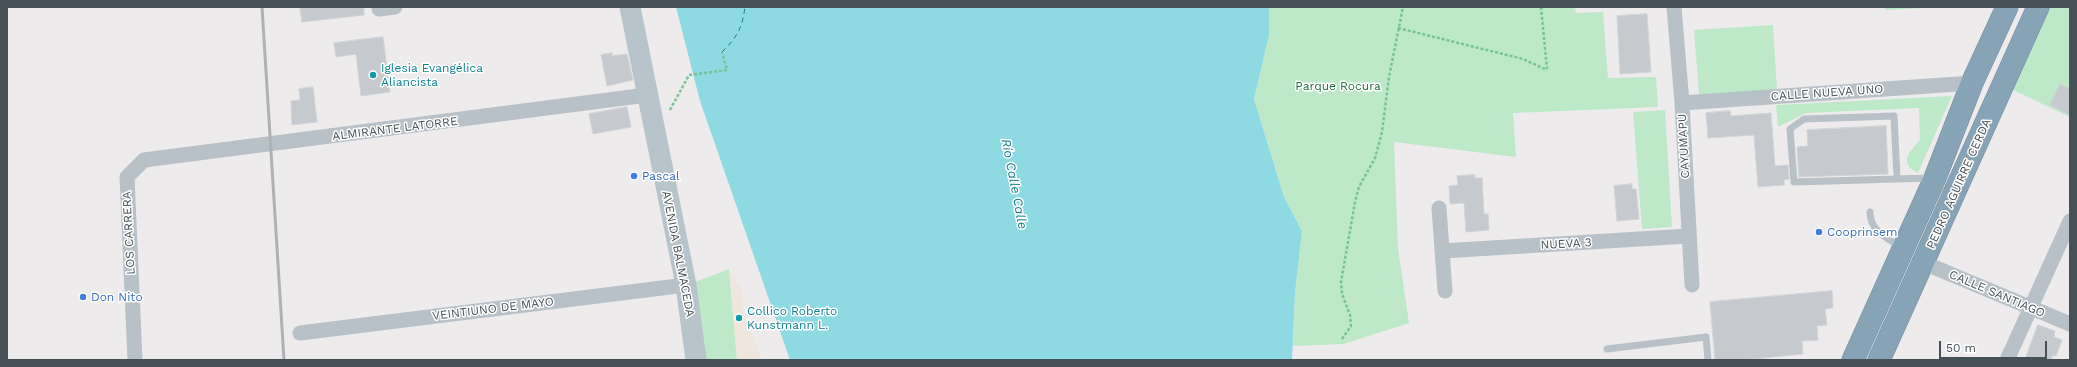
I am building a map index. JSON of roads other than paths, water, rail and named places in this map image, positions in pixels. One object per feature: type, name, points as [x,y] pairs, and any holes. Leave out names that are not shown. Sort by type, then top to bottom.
[{"type":"highway","name":"PEDRO AGUIRRE CERDA","points":[[1852,360],[1935,178],[1972,84],[2007,7]]},
{"type":"highway","name":"PEDRO AGUIRRE CERDA","points":[[1879,360],[2038,7]]},
{"type":"highway","points":[[1907,241],[1924,263]]},
{"type":"highway","points":[[1892,273],[1908,264],[1924,263]]},
{"type":"main road","name":"AVENIDA BALMACEDA","points":[[630,7],[686,285],[696,360]]},
{"type":"street","points":[[380,9],[395,7]]},
{"type":"street","name":"CAYUMAPU","points":[[1674,7],[1682,103],[1692,285]]},
{"type":"street","name":"CALLE NUEVA UNO","points":[[1682,103],[1972,84]]},
{"type":"street","name":"ALMIRANTE LATORRE","points":[[144,160],[647,96]]},
{"type":"street","name":"LOS CARRERA","points":[[135,360],[127,177],[144,160]]},
{"type":"street","points":[[1439,208],[1445,291]]},
{"type":"street","points":[[2007,360],[2070,221]]},
{"type":"street","name":"NUEVA 3","points":[[1442,251],[1689,236]]},
{"type":"street","name":"CALLE SANTIAGO","points":[[1924,263],[2070,324]]},
{"type":"street","name":"VEINTIUNO DE MAYO","points":[[300,333],[686,285]]},
{"type":"lane","points":[[1897,178],[1894,116],[1804,119],[1790,129],[1794,182],[1935,178]]},
{"type":"lane","points":[[1870,212],[1871,222],[1876,230],[1907,241]]},
{"type":"lane","points":[[1607,350],[1706,337],[1708,360]]},
{"type":"water","name":"Río Calle Calle","points":[[676,7],[1269,7],[1269,35],[1254,99],[1284,197],[1302,231],[1295,293],[1292,360],[790,360],[700,101]]},
{"type":"railway","points":[[262,7],[284,360]]},
{"type":"place","name":"Iglesia Evangélica Aliancista","points":[[373,75]]},
{"type":"place","name":"Pascal","points":[[634,176]]},
{"type":"place","name":"Cooprinsem","points":[[1819,232]]},
{"type":"place","name":"Don Nito","points":[[83,297]]},
{"type":"place","name":"Collico Roberto Kunstmann L.","points":[[739,318]]},
{"type":"park label","name":"Parque Rocura","points":[[1338,86]]}]
